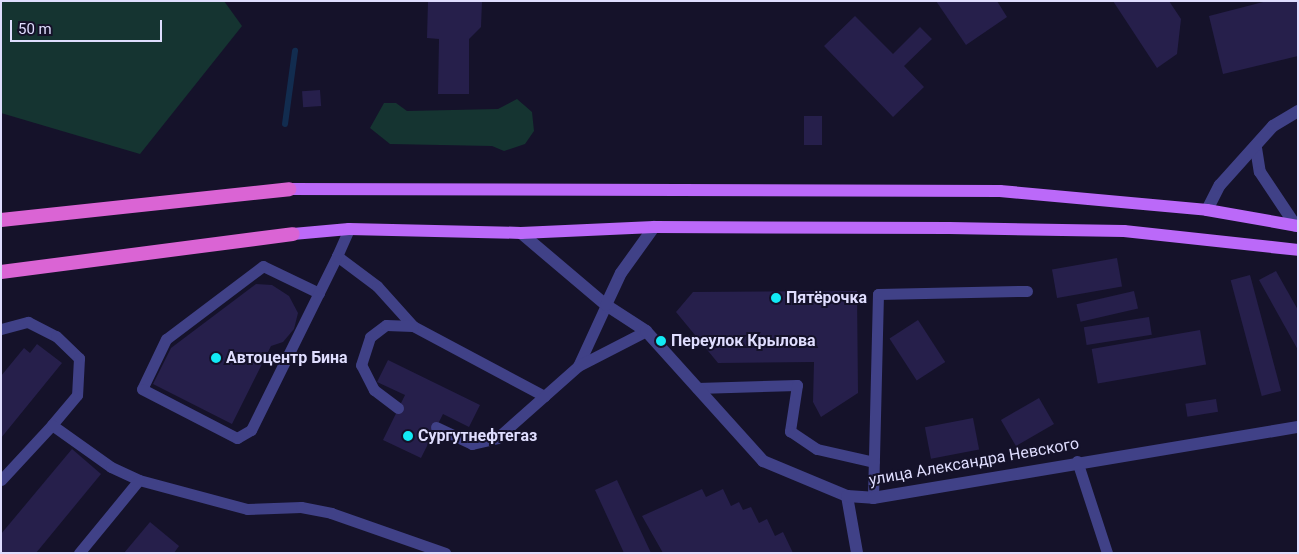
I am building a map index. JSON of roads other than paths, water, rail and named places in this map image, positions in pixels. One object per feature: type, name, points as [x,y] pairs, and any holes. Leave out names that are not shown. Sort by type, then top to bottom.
[{"type":"highway","points":[[1,220],[289,189]]},
{"type":"highway","points":[[1,272],[293,234]]},
{"type":"main road","points":[[289,189],[1000,191],[1207,210],[1297,226]]},
{"type":"main road","points":[[293,234],[349,229],[521,233],[654,227],[1124,231],[1298,250]]},
{"type":"street","points":[[1207,210],[1220,185],[1256,148],[1273,126],[1298,111]]},
{"type":"street","points":[[1256,148],[1260,172],[1297,226]]},
{"type":"street","points":[[606,305],[621,273],[654,227]]},
{"type":"street","name":"улица Александра Невского","points":[[521,233],[606,305],[646,331],[763,460],[847,496],[873,498],[1077,461],[1298,427]]},
{"type":"street","points":[[847,496],[857,553]]},
{"type":"lane","points":[[319,294],[263,266],[166,340],[142,389],[238,438],[252,430],[319,294],[349,229]]},
{"type":"lane","points":[[337,256],[377,286],[413,326],[544,396]]},
{"type":"lane","points":[[873,498],[878,294],[1027,291]]},
{"type":"lane","points":[[578,366],[606,305]]},
{"type":"lane","points":[[1,329],[28,322],[56,336],[79,358],[77,395],[52,426],[1,480]]},
{"type":"lane","points":[[398,408],[374,390],[361,365],[370,337],[386,325],[413,326]]},
{"type":"lane","points":[[436,427],[472,444],[497,438],[578,366],[646,331]]},
{"type":"lane","points":[[697,388],[797,385],[790,432],[817,449],[874,462]]},
{"type":"lane","points":[[52,426],[111,468],[139,480],[248,509],[301,506],[331,513],[445,553]]},
{"type":"lane","points":[[1077,461],[1107,553]]},
{"type":"lane","points":[[79,553],[139,480]]},
{"type":"waterway","points":[[285,124],[295,51]]},
{"type":"place","name":"Пятёрочка","points":[[776,298]]},
{"type":"place","name":"Переулок Крылова","points":[[661,341]]},
{"type":"place","name":"Автоцентр Бина","points":[[216,358]]},
{"type":"place","name":"Сургутнефтегаз","points":[[408,436]]}]
